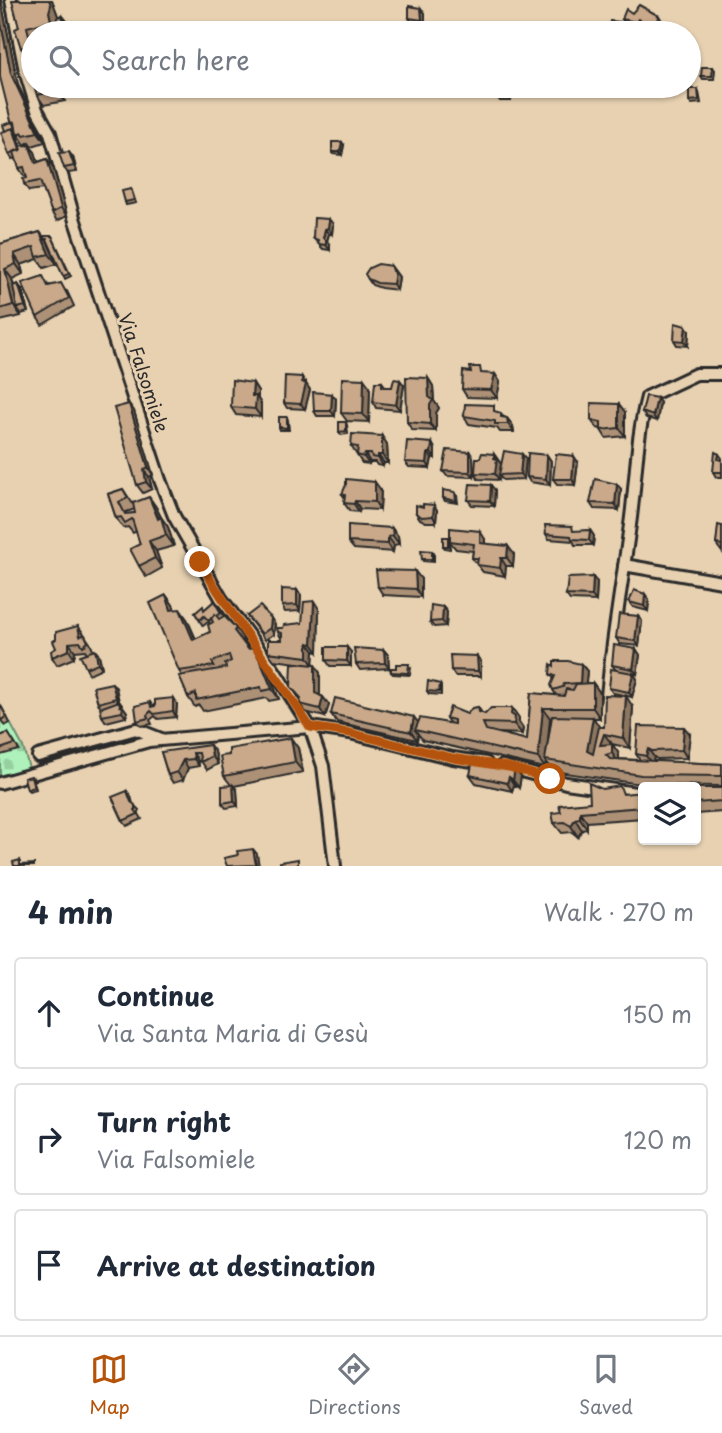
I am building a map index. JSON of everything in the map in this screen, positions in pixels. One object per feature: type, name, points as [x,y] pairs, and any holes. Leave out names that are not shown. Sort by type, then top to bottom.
[{"type":"street","name":"Via Falsomiele","points":[[11,0],[21,47]]},
{"type":"street","name":"Via Falsomiele","points":[[33,98],[50,133],[78,233],[174,516],[221,598],[274,670],[310,727],[323,766],[335,866]]},
{"type":"street","points":[[568,723],[605,723],[607,686],[639,428],[647,397],[696,374],[722,374]]},
{"type":"street","points":[[624,565],[722,582]]},
{"type":"street","points":[[0,783],[149,741],[310,727],[350,733],[453,758],[509,767],[566,783],[638,793]]},
{"type":"street","points":[[38,756],[136,729],[163,740]]},
{"type":"street","points":[[550,779],[551,766]]},
{"type":"green space","points":[[0,704],[23,747],[29,768],[0,778]]},
{"type":"building","points":[[12,0],[49,0],[51,21],[21,21],[21,48],[15,29],[19,27]]},
{"type":"building","points":[[639,5],[659,16],[656,21],[622,19],[626,9],[632,13]]},
{"type":"building","points":[[409,6],[421,8],[422,20],[409,18]]},
{"type":"building","points":[[0,19],[11,74],[38,132],[17,134],[0,77]]},
{"type":"building","points":[[702,67],[713,67],[712,76],[701,76]]},
{"type":"building","points":[[12,122],[16,129],[5,131],[3,125]]},
{"type":"building","points":[[13,128],[20,149],[9,154],[1,132]]},
{"type":"building","points":[[332,142],[342,142],[340,152],[332,152]]},
{"type":"building","points":[[29,145],[36,163],[47,159],[61,208],[52,213],[40,181],[24,184],[23,179],[27,178],[24,167],[19,168],[14,152],[21,150],[20,146]]},
{"type":"building","points":[[69,152],[74,166],[64,168],[59,153]]},
{"type":"building","points":[[131,189],[134,200],[125,202],[122,191]]},
{"type":"building","points":[[314,218],[329,219],[323,238],[326,245],[319,244],[318,240],[313,238]]},
{"type":"building","points":[[40,232],[49,254],[37,257],[34,247],[14,254],[16,264],[5,269],[13,305],[0,309],[0,244]]},
{"type":"building","points":[[43,236],[52,236],[69,274],[63,276],[47,239]]},
{"type":"building","points":[[378,264],[391,266],[395,272],[393,284],[377,283],[368,279],[365,274],[369,268]]},
{"type":"building","points":[[43,276],[48,286],[61,283],[69,298],[37,317],[22,283]]},
{"type":"building","points":[[18,284],[25,306],[17,308],[13,286]]},
{"type":"building","points":[[675,323],[686,326],[684,341],[674,340]]},
{"type":"building","points":[[470,367],[480,367],[481,373],[495,374],[491,390],[462,389],[463,371],[471,372]]},
{"type":"building","points":[[285,376],[302,377],[302,382],[306,384],[301,404],[284,403]]},
{"type":"building","points":[[406,377],[428,378],[429,397],[433,400],[430,405],[430,424],[407,422]]},
{"type":"building","points":[[342,378],[364,379],[363,414],[341,413]]},
{"type":"building","points":[[394,379],[400,380],[396,405],[373,402],[375,382],[382,382],[382,387],[392,387]]},
{"type":"building","points":[[232,380],[253,383],[255,409],[231,407]]},
{"type":"building","points":[[313,392],[332,394],[331,411],[314,411]]},
{"type":"building","points":[[646,396],[657,398],[653,416],[642,412]]},
{"type":"building","points":[[591,403],[619,404],[619,428],[601,430],[601,422],[591,420]]},
{"type":"building","points":[[129,404],[148,467],[144,470],[146,482],[137,485],[114,408]]},
{"type":"building","points":[[465,404],[494,405],[494,411],[507,418],[508,424],[495,424],[495,421],[464,416]]},
{"type":"building","points":[[279,417],[287,417],[287,428],[279,427]]},
{"type":"building","points":[[339,422],[346,422],[346,431],[339,432]]},
{"type":"building","points":[[352,434],[382,436],[382,455],[378,455],[378,458],[372,457],[371,454],[365,454],[364,457],[357,455],[358,447],[351,446]]},
{"type":"building","points":[[407,441],[432,443],[427,463],[405,462]]},
{"type":"building","points":[[447,450],[470,452],[470,472],[443,471]]},
{"type":"building","points":[[504,451],[522,454],[520,474],[499,475]]},
{"type":"building","points":[[715,452],[719,454],[718,459],[722,460],[722,472],[713,472]]},
{"type":"building","points":[[482,453],[494,454],[497,459],[495,474],[475,473],[476,458],[480,458]]},
{"type":"building","points":[[528,453],[547,455],[546,479],[527,477]]},
{"type":"building","points":[[556,454],[574,456],[572,479],[553,479]]},
{"type":"building","points":[[346,479],[375,482],[375,502],[344,503],[345,495],[342,494]]},
{"type":"building","points":[[595,479],[617,484],[615,504],[590,503]]},
{"type":"building","points":[[470,484],[491,485],[490,501],[468,500]]},
{"type":"building","points":[[123,489],[128,498],[119,502],[125,514],[135,513],[133,503],[149,497],[158,519],[161,517],[166,535],[149,541],[155,558],[139,566],[130,549],[140,544],[132,519],[125,523],[121,517],[116,518],[108,494]]},
{"type":"building","points":[[443,490],[455,492],[456,501],[443,498]]},
{"type":"building","points":[[423,504],[434,505],[433,516],[422,517],[416,513],[416,505],[423,507]]},
{"type":"building","points":[[348,525],[392,528],[393,536],[388,537],[388,544],[348,542]]},
{"type":"building","points":[[545,525],[572,526],[573,531],[590,530],[589,540],[546,534]]},
{"type":"building","points":[[718,525],[722,526],[722,545],[716,544]]},
{"type":"building","points":[[450,528],[480,531],[480,543],[508,546],[507,558],[501,558],[500,568],[477,565],[478,558],[472,558],[474,544],[450,541]]},
{"type":"building","points":[[443,537],[448,537],[448,546],[443,546]]},
{"type":"building","points":[[421,550],[432,551],[432,559],[422,559]]},
{"type":"building","points":[[376,570],[415,571],[416,589],[378,587]]},
{"type":"building","points":[[593,577],[592,596],[566,595],[568,578]]},
{"type":"building","points":[[282,589],[297,590],[297,605],[282,606]]},
{"type":"building","points":[[634,590],[645,594],[644,606],[629,602]]},
{"type":"building","points":[[166,595],[171,610],[180,609],[193,640],[210,632],[208,625],[213,622],[211,618],[215,614],[219,619],[224,616],[236,628],[234,631],[248,649],[255,648],[272,689],[262,691],[261,687],[196,700],[196,693],[188,697],[179,676],[226,668],[225,664],[231,661],[229,655],[212,662],[214,666],[179,671],[150,603]]},
{"type":"building","points":[[214,601],[221,613],[217,616],[215,614],[209,621],[204,616],[200,620],[195,613],[203,606],[204,610]]},
{"type":"building","points":[[314,601],[312,644],[308,643],[308,657],[268,652],[268,640],[282,640],[282,633],[278,632],[277,628],[302,623],[304,602]]},
{"type":"building","points":[[431,605],[443,607],[442,621],[430,622]]},
{"type":"building","points":[[260,606],[271,618],[270,628],[262,634],[247,616]]},
{"type":"building","points":[[619,614],[638,616],[635,641],[616,638]]},
{"type":"building","points":[[78,626],[80,636],[85,635],[88,642],[83,646],[80,642],[69,643],[69,650],[52,657],[51,651],[56,648],[53,641],[56,639],[56,632]]},
{"type":"building","points":[[614,645],[636,649],[633,669],[612,665]]},
{"type":"building","points":[[326,647],[347,647],[347,661],[326,660]]},
{"type":"building","points":[[354,648],[384,650],[385,663],[356,664]]},
{"type":"building","points":[[95,650],[98,663],[86,668],[80,655]]},
{"type":"building","points":[[450,655],[477,656],[478,671],[451,670]]},
{"type":"building","points":[[554,661],[581,664],[580,683],[564,684],[563,687],[553,690],[551,685],[555,676],[550,674]]},
{"type":"building","points":[[292,663],[315,665],[315,693],[323,697],[320,709],[300,704],[301,698],[291,687]]},
{"type":"building","points":[[396,664],[409,664],[408,673],[391,672],[391,668],[396,668]]},
{"type":"building","points":[[611,669],[633,673],[629,692],[609,688]]},
{"type":"building","points":[[428,681],[440,684],[439,692],[427,691]]},
{"type":"building","points":[[112,683],[116,698],[98,703],[93,687]]},
{"type":"building","points":[[593,683],[593,708],[543,708],[538,758],[415,730],[420,718],[454,724],[454,720],[446,718],[450,707],[467,714],[472,708],[478,707],[479,712],[485,714],[491,708],[512,708],[514,724],[483,723],[486,730],[527,740],[531,693],[564,696],[566,689],[573,690],[576,684]]},
{"type":"building","points":[[605,695],[626,696],[623,738],[604,734],[600,745],[612,744],[612,753],[606,755],[610,759],[722,764],[722,776],[641,775],[545,760],[552,716],[593,717],[587,751],[593,754],[599,727],[604,727]]},
{"type":"building","points":[[173,698],[173,711],[154,714],[151,711],[147,715],[148,718],[137,721],[135,706],[150,702],[151,707],[155,706],[155,700]]},
{"type":"building","points":[[335,698],[414,717],[411,732],[331,714]]},
{"type":"building","points":[[119,701],[123,707],[122,712],[102,716],[100,708]]},
{"type":"building","points":[[0,705],[7,717],[1,720],[0,718]]},
{"type":"building","points":[[638,726],[684,727],[682,750],[648,749],[646,756],[636,754]]},
{"type":"building","points":[[8,733],[15,744],[0,749],[0,736]]},
{"type":"building","points":[[291,738],[295,762],[224,776],[220,756],[229,755],[229,749]]},
{"type":"building","points":[[210,745],[212,756],[201,762],[199,753],[193,753],[194,759],[183,760],[177,772],[168,775],[161,752]]},
{"type":"building","points":[[473,758],[515,768],[513,780],[509,777],[507,783],[470,775]]},
{"type":"building","points":[[31,776],[34,787],[27,789],[24,778]]},
{"type":"building","points":[[589,783],[602,789],[620,786],[623,794],[638,792],[638,807],[580,812],[580,818],[575,819],[571,826],[564,822],[554,823],[552,813],[561,812],[559,805],[590,802]]},
{"type":"building","points":[[233,785],[234,801],[222,803],[222,786]]},
{"type":"building","points":[[701,788],[722,788],[722,801],[701,803]]},
{"type":"building","points":[[127,791],[138,814],[123,821],[112,797]]},
{"type":"building","points":[[253,849],[256,865],[227,866],[224,858],[238,855],[237,851]]},
{"type":"building","points":[[298,859],[298,866],[280,866],[280,862]]},
{"type":"building","points":[[20,860],[20,865],[34,866],[14,866],[13,862]]},
{"type":"route","points":[[200,562],[221,598],[274,670],[310,727],[350,733],[453,758],[509,767],[550,779]]}]
